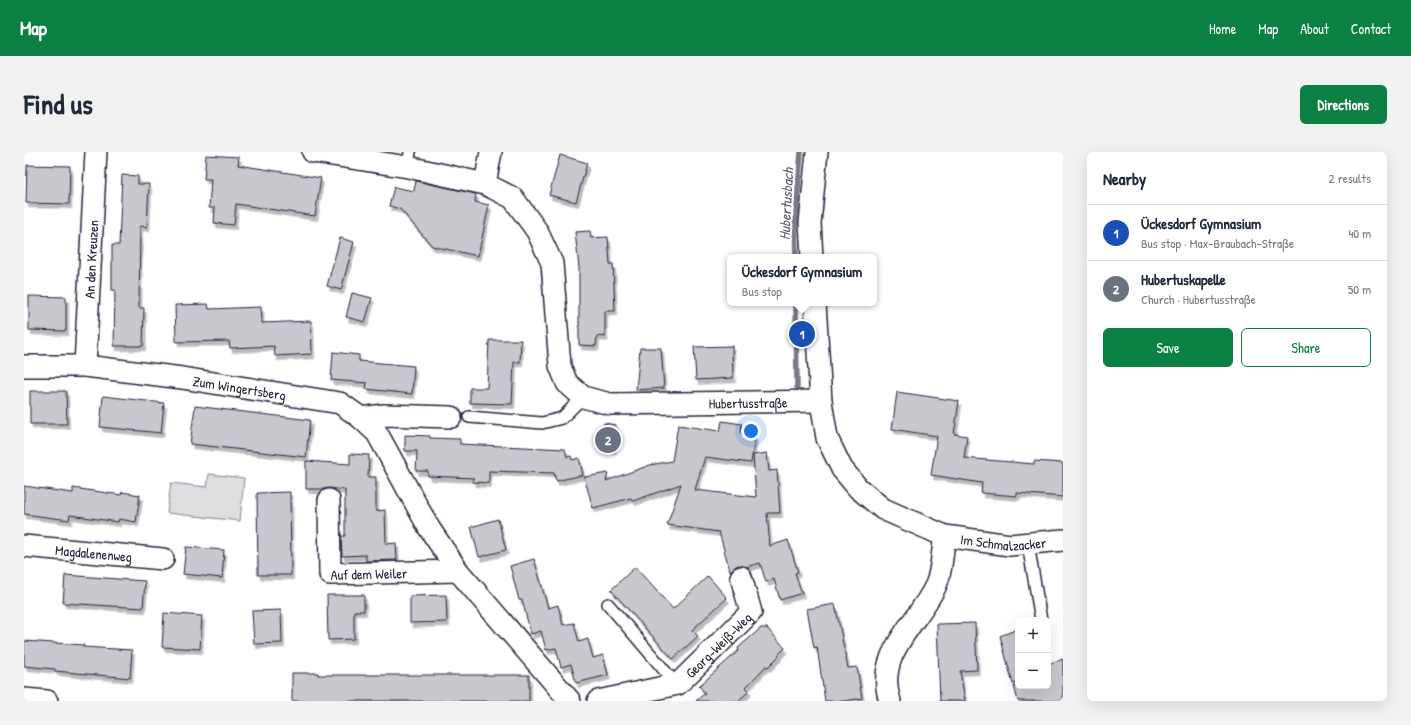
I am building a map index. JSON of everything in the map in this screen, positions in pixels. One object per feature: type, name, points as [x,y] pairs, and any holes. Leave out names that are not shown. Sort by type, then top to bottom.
[{"type":"street","name":"An den Kreuzen","points":[[85,366],[96,152]]},
{"type":"street","name":"Hubertusstraße","points":[[313,152],[409,159],[484,184],[513,198],[537,231],[552,263],[560,366],[567,383],[583,397],[610,404],[821,401]]},
{"type":"street","points":[[484,184],[491,152]]},
{"type":"street","points":[[812,254],[810,222],[817,152]]},
{"type":"street","points":[[815,306],[821,401],[827,438],[842,469],[858,488],[883,508],[945,536],[937,583],[888,662],[886,677],[887,692],[890,701]]},
{"type":"street","name":"Zum Wingertsberg","points":[[24,366],[85,366],[182,378],[340,403],[361,418]]},
{"type":"street","points":[[361,418],[384,416],[460,417]]},
{"type":"street","points":[[361,418],[377,433],[429,528],[458,571],[570,701]]},
{"type":"street","name":"Auf dem Weiler","points":[[329,500],[330,574],[458,571]]},
{"type":"street","name":"Im Schmalzacker","points":[[945,536],[1010,545],[1063,540]]},
{"type":"street","name":"Magdalenenweg","points":[[24,546],[163,559]]},
{"type":"street","name":"Georg-Weiß-Weg","points":[[598,701],[678,684],[751,612],[741,578]]},
{"type":"street","points":[[24,699],[47,701]]},
{"type":"lane","points":[[460,417],[542,422],[562,418],[583,397]]},
{"type":"lane","points":[[1028,544],[1040,617]]},
{"type":"lane","name":"Georg-Weiß-Weg","points":[[608,604],[676,684]]},
{"type":"shaded area","points":[[209,474],[244,478],[240,521],[167,513],[171,483],[207,487]]},
{"type":"building","points":[[206,155],[239,157],[238,165],[321,178],[315,216],[236,204],[234,225],[214,223],[215,208],[209,208],[211,179],[204,179]]},
{"type":"building","points":[[560,155],[587,163],[576,202],[549,195]]},
{"type":"building","points":[[27,165],[70,166],[69,204],[26,203]]},
{"type":"building","points":[[122,175],[138,176],[138,184],[149,184],[147,227],[140,226],[139,308],[144,308],[143,346],[114,346],[115,290],[112,290],[112,245],[119,245]]},
{"type":"building","points":[[416,181],[476,194],[475,202],[489,205],[478,256],[432,246],[400,209],[389,206],[394,187],[414,191]]},
{"type":"building","points":[[590,231],[591,238],[608,237],[610,264],[613,264],[615,311],[605,311],[605,337],[597,336],[596,346],[579,345],[579,268],[575,232]]},
{"type":"building","points":[[340,238],[354,242],[341,290],[327,286]]},
{"type":"building","points":[[352,293],[372,298],[365,322],[346,317]]},
{"type":"building","points":[[29,296],[66,297],[66,331],[29,330]]},
{"type":"building","points":[[208,304],[209,309],[261,307],[262,323],[311,321],[312,354],[275,356],[274,346],[230,348],[229,341],[176,342],[175,305]]},
{"type":"building","points":[[489,340],[521,340],[520,362],[514,362],[512,404],[470,403],[470,388],[487,388]]},
{"type":"building","points":[[732,346],[733,378],[696,380],[694,347]]},
{"type":"building","points":[[640,348],[661,348],[664,388],[636,390]]},
{"type":"building","points":[[333,352],[359,355],[359,361],[414,366],[412,394],[366,389],[367,383],[331,380]]},
{"type":"building","points":[[30,391],[66,391],[67,424],[30,424]]},
{"type":"building","points":[[897,392],[959,401],[954,434],[967,436],[964,458],[1034,464],[1034,461],[1063,463],[1063,497],[1017,493],[1017,496],[981,493],[982,483],[931,475],[937,436],[892,429]]},
{"type":"building","points":[[103,396],[164,403],[161,433],[100,427]]},
{"type":"building","points":[[195,406],[310,420],[306,457],[190,444]]},
{"type":"building","points":[[722,421],[742,424],[741,433],[755,436],[751,463],[705,457],[695,490],[756,497],[753,455],[767,453],[769,471],[777,470],[780,513],[767,513],[770,546],[788,540],[798,572],[795,573],[802,593],[780,600],[774,579],[766,582],[760,563],[746,567],[738,565],[730,571],[719,532],[667,525],[681,484],[633,501],[631,498],[593,508],[584,477],[608,473],[606,481],[650,465],[672,461],[678,425],[720,431]]},
{"type":"building","points":[[604,423],[616,425],[617,433],[613,449],[599,446]]},
{"type":"building","points":[[405,435],[460,439],[460,444],[565,449],[567,457],[571,456],[572,460],[579,458],[583,475],[556,481],[554,473],[489,471],[489,483],[473,482],[474,478],[428,476],[428,471],[416,471],[417,451],[405,451]]},
{"type":"building","points":[[350,454],[369,455],[368,477],[376,477],[376,511],[385,510],[386,544],[396,543],[397,560],[366,561],[366,555],[342,556],[341,536],[345,536],[345,490],[329,488],[306,489],[306,461],[350,464]]},
{"type":"building","points":[[24,486],[73,493],[73,488],[121,495],[122,492],[140,495],[136,522],[119,519],[118,522],[70,515],[69,520],[24,514]]},
{"type":"building","points":[[290,492],[291,575],[258,575],[257,493]]},
{"type":"building","points":[[498,519],[506,550],[479,557],[471,527]]},
{"type":"building","points":[[186,547],[224,550],[222,578],[183,574]]},
{"type":"building","points":[[534,559],[548,608],[558,605],[563,625],[574,623],[579,642],[588,639],[593,658],[603,655],[608,675],[576,683],[571,664],[561,667],[556,648],[546,650],[541,631],[531,634],[522,600],[519,600],[510,566]]},
{"type":"building","points":[[635,567],[673,609],[708,576],[727,598],[692,630],[698,636],[673,659],[611,590]]},
{"type":"building","points":[[65,575],[145,581],[143,608],[63,603]]},
{"type":"building","points":[[327,595],[364,595],[364,611],[354,611],[354,639],[328,640]]},
{"type":"building","points":[[446,595],[447,622],[410,623],[410,596]]},
{"type":"building","points":[[835,604],[848,668],[857,667],[862,698],[845,701],[825,701],[817,647],[814,648],[807,609]]},
{"type":"building","points":[[281,610],[282,643],[254,644],[252,611]]},
{"type":"building","points":[[164,613],[202,616],[200,649],[162,647]]},
{"type":"building","points":[[975,623],[977,670],[960,671],[965,701],[940,701],[937,624]]},
{"type":"building","points":[[761,628],[767,628],[785,648],[768,667],[766,666],[746,687],[749,691],[738,701],[696,701],[705,693],[699,686]]},
{"type":"building","points":[[1015,630],[1015,684],[1013,684],[1000,636]]},
{"type":"building","points":[[24,641],[132,650],[130,678],[55,671],[55,669],[24,666]]},
{"type":"building","points":[[1063,659],[1063,701],[1018,701],[1014,686],[1015,689],[1051,689],[1051,663]]},
{"type":"building","points":[[292,673],[318,673],[318,675],[529,675],[529,701],[292,701]]},
{"type":"waterway","name":"Hubertusbach","points":[[796,254],[795,226],[801,152]]},
{"type":"waterway","name":"Hubertusbach","points":[[796,306],[797,387]]},
{"type":"place","name":"Ückesdorf Gymnasium","points":[[802,334]]},
{"type":"place","name":"Hubertuskapelle","points":[[608,440]]}]
